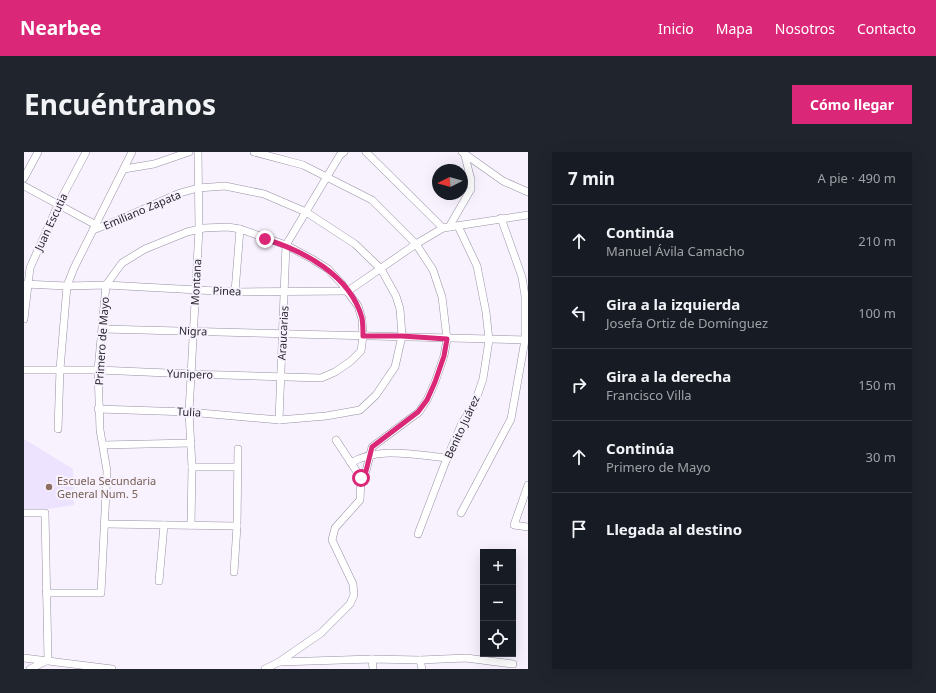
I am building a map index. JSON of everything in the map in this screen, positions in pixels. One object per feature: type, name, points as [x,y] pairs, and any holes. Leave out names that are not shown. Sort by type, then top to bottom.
[{"type":"street","points":[[24,178],[38,152]]},
{"type":"street","name":"Juan Escutia","points":[[24,319],[25,284],[30,268],[58,205],[86,152]]},
{"type":"street","name":"Emiliano Zapata","points":[[58,429],[60,369],[67,286],[74,268],[132,152]]},
{"type":"street","points":[[124,169],[154,164],[189,152]]},
{"type":"street","name":"Montana","points":[[191,525],[192,467],[189,412],[199,229],[198,152]]},
{"type":"street","points":[[254,152],[303,165],[372,200],[416,244],[433,270],[442,297],[447,339],[444,356],[427,400],[418,412],[372,447],[366,471],[361,478],[360,500],[335,528],[332,540],[353,584],[354,595],[350,604],[321,633],[279,662],[265,669]]},
{"type":"street","points":[[286,246],[342,154],[332,152]]},
{"type":"street","points":[[366,152],[446,227]]},
{"type":"street","points":[[446,227],[471,189],[471,180],[464,154]]},
{"type":"street","points":[[464,154],[503,181],[528,192]]},
{"type":"street","points":[[24,186],[95,228]]},
{"type":"street","name":"Emiliano Zapata","points":[[95,228],[119,220],[180,193],[198,188],[225,186],[264,194],[306,212],[355,244],[381,269],[396,296],[400,309],[402,336],[395,367],[376,395],[360,410],[326,416],[279,420]]},
{"type":"street","points":[[348,291],[416,244],[446,227],[528,215]]},
{"type":"street","points":[[461,513],[511,419],[527,340],[525,296],[522,277],[501,218]]},
{"type":"street","name":"Benito Juárez","points":[[418,534],[462,423],[474,405],[483,379],[489,340],[486,312],[477,266],[458,226]]},
{"type":"street","name":"Primero de Mayo","points":[[46,593],[101,593],[107,471],[98,409],[98,370],[106,286],[122,263],[145,249],[199,229],[228,227],[240,229],[286,246],[328,269],[348,291],[358,306],[362,319],[363,336]]},
{"type":"street","points":[[235,292],[240,229]]},
{"type":"street","name":"Araucarias","points":[[279,420],[286,246]]},
{"type":"street","name":"Pinea","points":[[25,284],[235,292],[348,291]]},
{"type":"street","name":"Nigra","points":[[103,329],[193,330],[282,334],[402,336],[447,339],[527,340]]},
{"type":"street","name":"Yunipero","points":[[24,370],[98,370],[321,378],[335,372],[351,361],[361,351],[363,336]]},
{"type":"street","name":"Tulia","points":[[98,409],[189,412],[279,420]]},
{"type":"street","points":[[336,440],[361,478]]},
{"type":"street","points":[[103,445],[191,443]]},
{"type":"street","points":[[234,572],[237,526],[238,449]]},
{"type":"street","points":[[351,462],[362,457],[386,452],[447,458]]},
{"type":"street","points":[[192,467],[237,467]]},
{"type":"street","points":[[528,485],[514,525],[528,526]]},
{"type":"street","points":[[24,513],[44,513],[48,660]]},
{"type":"street","points":[[104,524],[237,526]]},
{"type":"street","points":[[159,581],[164,525]]},
{"type":"street","points":[[24,658],[111,669]]},
{"type":"street","points":[[279,662],[466,658],[513,664]]},
{"type":"street","points":[[372,659],[373,669]]},
{"type":"street","points":[[30,669],[48,660]]},
{"type":"street","points":[[420,660],[422,669]]},
{"type":"shaded area","name":"Escuela Secundaria General Num. 5","points":[[24,439],[73,469],[74,505],[48,509],[24,509]]},
{"type":"place","name":"Escuela Secundaria General Num. 5","points":[[49,487]]},
{"type":"route","points":[[265,239],[286,246],[328,269],[341,283],[358,306],[362,319],[363,336],[402,336],[447,339],[444,356],[427,400],[418,412],[372,447],[366,471],[361,478]]}]
